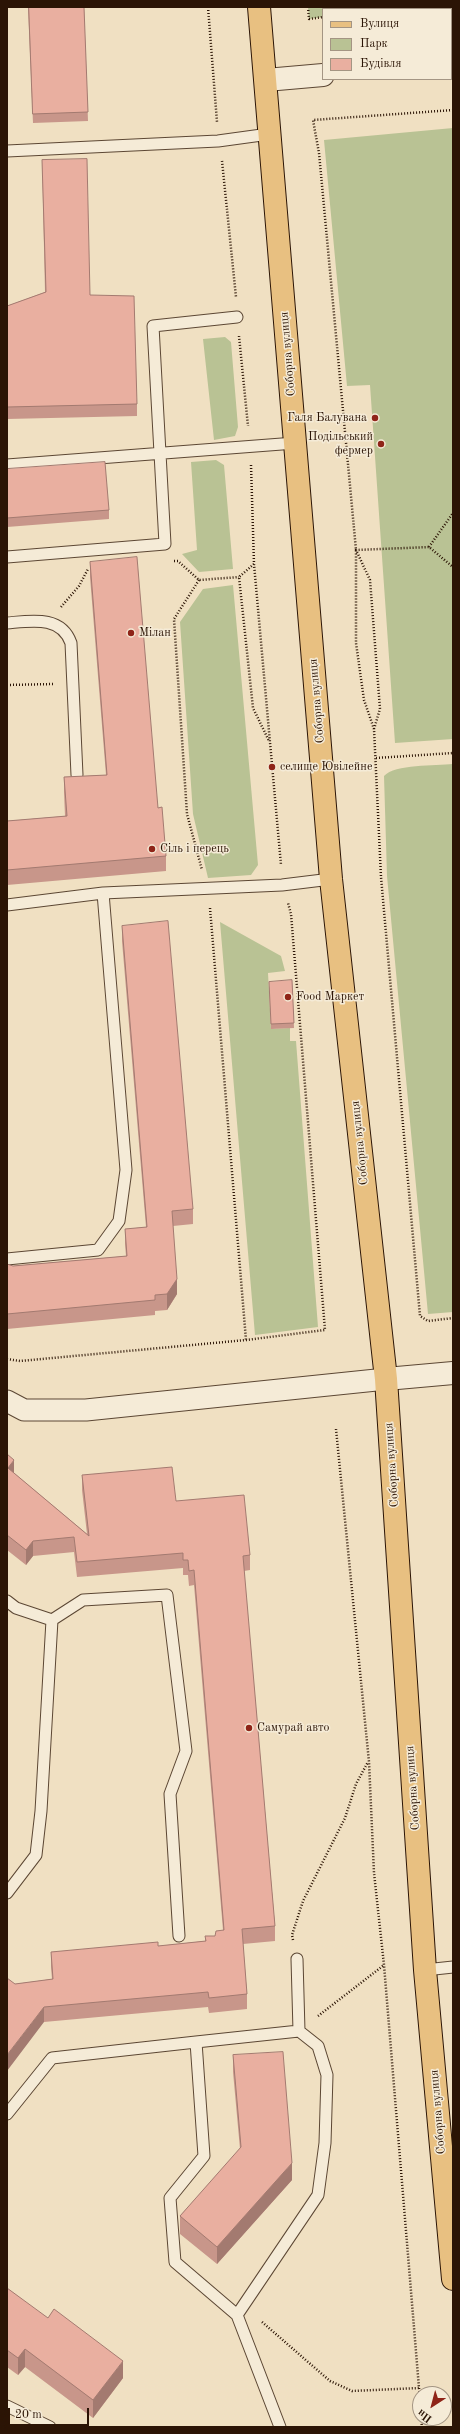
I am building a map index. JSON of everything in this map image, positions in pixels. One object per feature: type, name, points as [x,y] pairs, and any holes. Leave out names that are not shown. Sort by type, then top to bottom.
[{"type":"main road","name":"Соборна вулиця","points":[[259,7],[331,879],[386,1380],[425,1970],[453,2279]]},
{"type":"street","points":[[266,80],[322,75]]},
{"type":"street","points":[[7,1401],[24,1410],[86,1410],[453,1373]]},
{"type":"lane","points":[[7,151],[218,141],[269,134]]},
{"type":"lane","points":[[7,557],[165,544],[153,326],[237,317]]},
{"type":"lane","points":[[7,465],[295,444]]},
{"type":"lane","points":[[7,622],[49,621],[68,633],[71,644],[77,775]]},
{"type":"lane","points":[[7,906],[103,893],[282,885],[331,879]]},
{"type":"lane","points":[[7,1259],[98,1250],[119,1221],[126,1170],[103,893]]},
{"type":"lane","points":[[52,1620],[83,1600],[167,1595],[186,1751],[170,1794],[179,1936]]},
{"type":"lane","points":[[7,1601],[16,1608],[52,1620]]},
{"type":"lane","points":[[7,1893],[36,1855],[41,1811],[52,1620]]},
{"type":"lane","points":[[297,1959],[299,2031]]},
{"type":"lane","points":[[425,1970],[453,1968]]},
{"type":"lane","points":[[7,2114],[52,2058],[299,2031],[318,2046],[327,2075],[325,2143],[318,2195],[237,2315]]},
{"type":"lane","points":[[196,2042],[204,2156],[170,2198],[175,2262],[237,2315],[280,2427]]},
{"type":"lane","points":[[7,2406],[50,2427]]},
{"type":"path","points":[[7,1359],[20,1361],[246,1340],[325,1330],[291,914],[282,885],[254,564],[250,448],[218,141],[208,7]]},
{"type":"path","points":[[308,7],[309,19],[322,17]]},
{"type":"path","points":[[420,8],[430,7]]},
{"type":"path","points":[[453,110],[313,120],[319,161],[356,550],[356,643],[364,700],[374,729],[381,877],[420,1316],[428,1321],[453,1318]]},
{"type":"path","points":[[429,547],[453,513]]},
{"type":"path","points":[[356,550],[429,547],[453,567]]},
{"type":"path","points":[[356,550],[370,580],[380,709],[374,729]]},
{"type":"path","points":[[170,562],[178,561],[199,580],[239,577],[254,564]]},
{"type":"path","points":[[49,621],[80,586],[91,564]]},
{"type":"path","points":[[239,577],[253,708],[270,744]]},
{"type":"path","points":[[199,580],[174,619],[187,814],[210,907],[246,1340]]},
{"type":"path","points":[[7,685],[73,684]]},
{"type":"path","points":[[376,758],[453,753]]},
{"type":"path","points":[[336,1429],[368,1762],[374,1873],[384,1965],[419,2386]]},
{"type":"path","points":[[297,1959],[292,1935],[302,1901],[345,1818],[356,1784],[368,1762]]},
{"type":"path","points":[[299,2031],[384,1965]]},
{"type":"path","points":[[237,2315],[259,2319],[330,2381],[352,2391],[412,2388]]},
{"type":"green space","points":[[308,7],[430,7],[322,8],[322,17],[309,19]]},
{"type":"green space","points":[[453,128],[453,739],[395,743],[370,385],[347,386],[324,140]]},
{"type":"green space","points":[[225,337],[231,342],[238,427],[235,436],[214,440],[203,339]]},
{"type":"green space","points":[[216,460],[224,465],[233,569],[199,572],[182,554],[197,550],[191,462]]},
{"type":"green space","points":[[233,585],[258,865],[251,875],[208,878],[193,814],[180,622],[203,589]]},
{"type":"green space","points":[[453,764],[453,1312],[428,1314],[387,876],[384,776],[389,772],[406,767]]},
{"type":"green space","points":[[220,922],[281,956],[285,971],[268,973],[271,1029],[290,1028],[290,1041],[296,1041],[318,1327],[255,1335]]},
{"type":"building","points":[[29,7],[84,7],[88,112],[33,114]]},
{"type":"building","points":[[87,159],[90,295],[134,296],[137,404],[7,407],[7,306],[46,292],[42,160]]},
{"type":"building","points":[[105,462],[109,510],[7,518],[7,469]]},
{"type":"building","points":[[137,557],[158,808],[162,807],[166,856],[7,870],[7,821],[67,816],[64,777],[107,775],[90,562]]},
{"type":"building","points":[[168,921],[193,1209],[172,1211],[177,1279],[167,1294],[155,1295],[155,1300],[7,1314],[7,1264],[13,1266],[127,1256],[125,1229],[147,1227],[122,926]]},
{"type":"building","points":[[292,980],[294,1023],[271,1024],[269,982]]},
{"type":"building","points":[[7,1454],[14,1460],[8,1468],[89,1536],[82,1475],[172,1467],[176,1501],[244,1495],[250,1555],[243,1556],[275,1926],[242,1929],[247,1994],[209,1998],[208,1992],[44,2007],[7,2055],[7,1978],[15,1984],[53,1979],[51,1952],[158,1942],[158,1946],[206,1941],[205,1936],[215,1936],[216,1931],[224,1930],[194,1570],[189,1571],[188,1560],[183,1560],[183,1553],[77,1562],[74,1537],[33,1541],[26,1550],[7,1535]]},
{"type":"building","points":[[283,2052],[292,2163],[217,2247],[180,2216],[241,2147],[233,2055]]},
{"type":"building","points":[[7,2288],[48,2318],[54,2309],[123,2361],[93,2400],[25,2349],[18,2358],[7,2350]]},
{"type":"place","name":"Галя Балувана","points":[[375,418]]},
{"type":"place","name":"Подільський фермер","points":[[381,444]]},
{"type":"place","name":"Мілан","points":[[131,633]]},
{"type":"place","name":"селище Ювілейне","points":[[272,767]]},
{"type":"place","name":"Сіль і перець","points":[[152,849]]},
{"type":"place","name":"Food Маркет","points":[[288,997]]},
{"type":"place","name":"Самурай авто","points":[[249,1728]]}]
